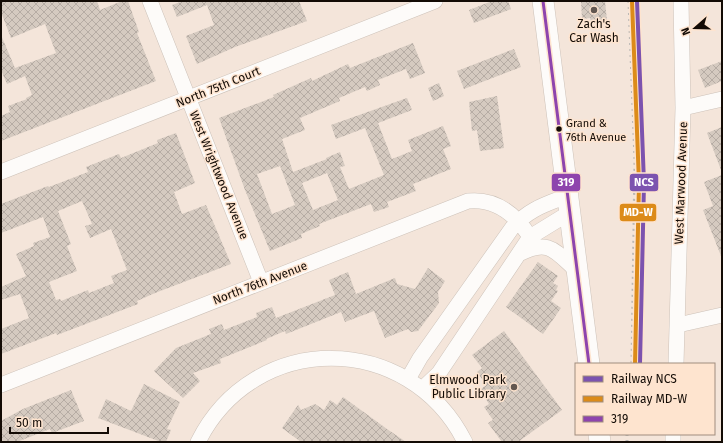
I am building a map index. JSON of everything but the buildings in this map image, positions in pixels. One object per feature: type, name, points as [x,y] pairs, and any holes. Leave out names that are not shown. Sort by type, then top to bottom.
[{"type":"main road","points":[[543,1],[589,363]]},
{"type":"street","name":"West Wrightwood Avenue","points":[[150,1],[261,282]]},
{"type":"street","name":"North 75th Court","points":[[1,172],[435,1]]},
{"type":"street","name":"West Marwood Avenue","points":[[676,363],[683,108],[681,1]]},
{"type":"street","points":[[683,108],[722,99]]},
{"type":"street","name":"North 76th Avenue","points":[[1,385],[468,201],[476,200],[507,210],[519,220],[530,237]]},
{"type":"street","points":[[408,379],[420,358],[519,220],[535,208],[568,205]]},
{"type":"street","points":[[422,389],[439,373],[489,296],[530,237],[568,205]]},
{"type":"street","points":[[519,254],[536,246],[544,246],[560,255],[577,271]]},
{"type":"street","points":[[678,325],[721,319]]},
{"type":"street","points":[[198,442],[213,417],[231,398],[260,377],[292,363],[315,359],[350,359],[379,366],[408,379],[422,389],[449,415],[465,442]]},
{"type":"railway","points":[[629,1],[635,160],[632,363]]},
{"type":"railway","points":[[627,435],[627,442]]},
{"type":"rail line","name":"MD-W","points":[[632,1],[639,183],[635,363]]},
{"type":"rail line","name":"NCS","points":[[637,1],[644,183],[640,363]]},
{"type":"transit line","name":"319","points":[[543,1],[589,363]]},
{"type":"place","name":"Zach's Car Wash","points":[[594,10]]},
{"type":"place","name":"Grand & 76th Avenue","points":[[559,129]]},
{"type":"place","name":"Elmwood Park Public Library","points":[[514,387]]}]
